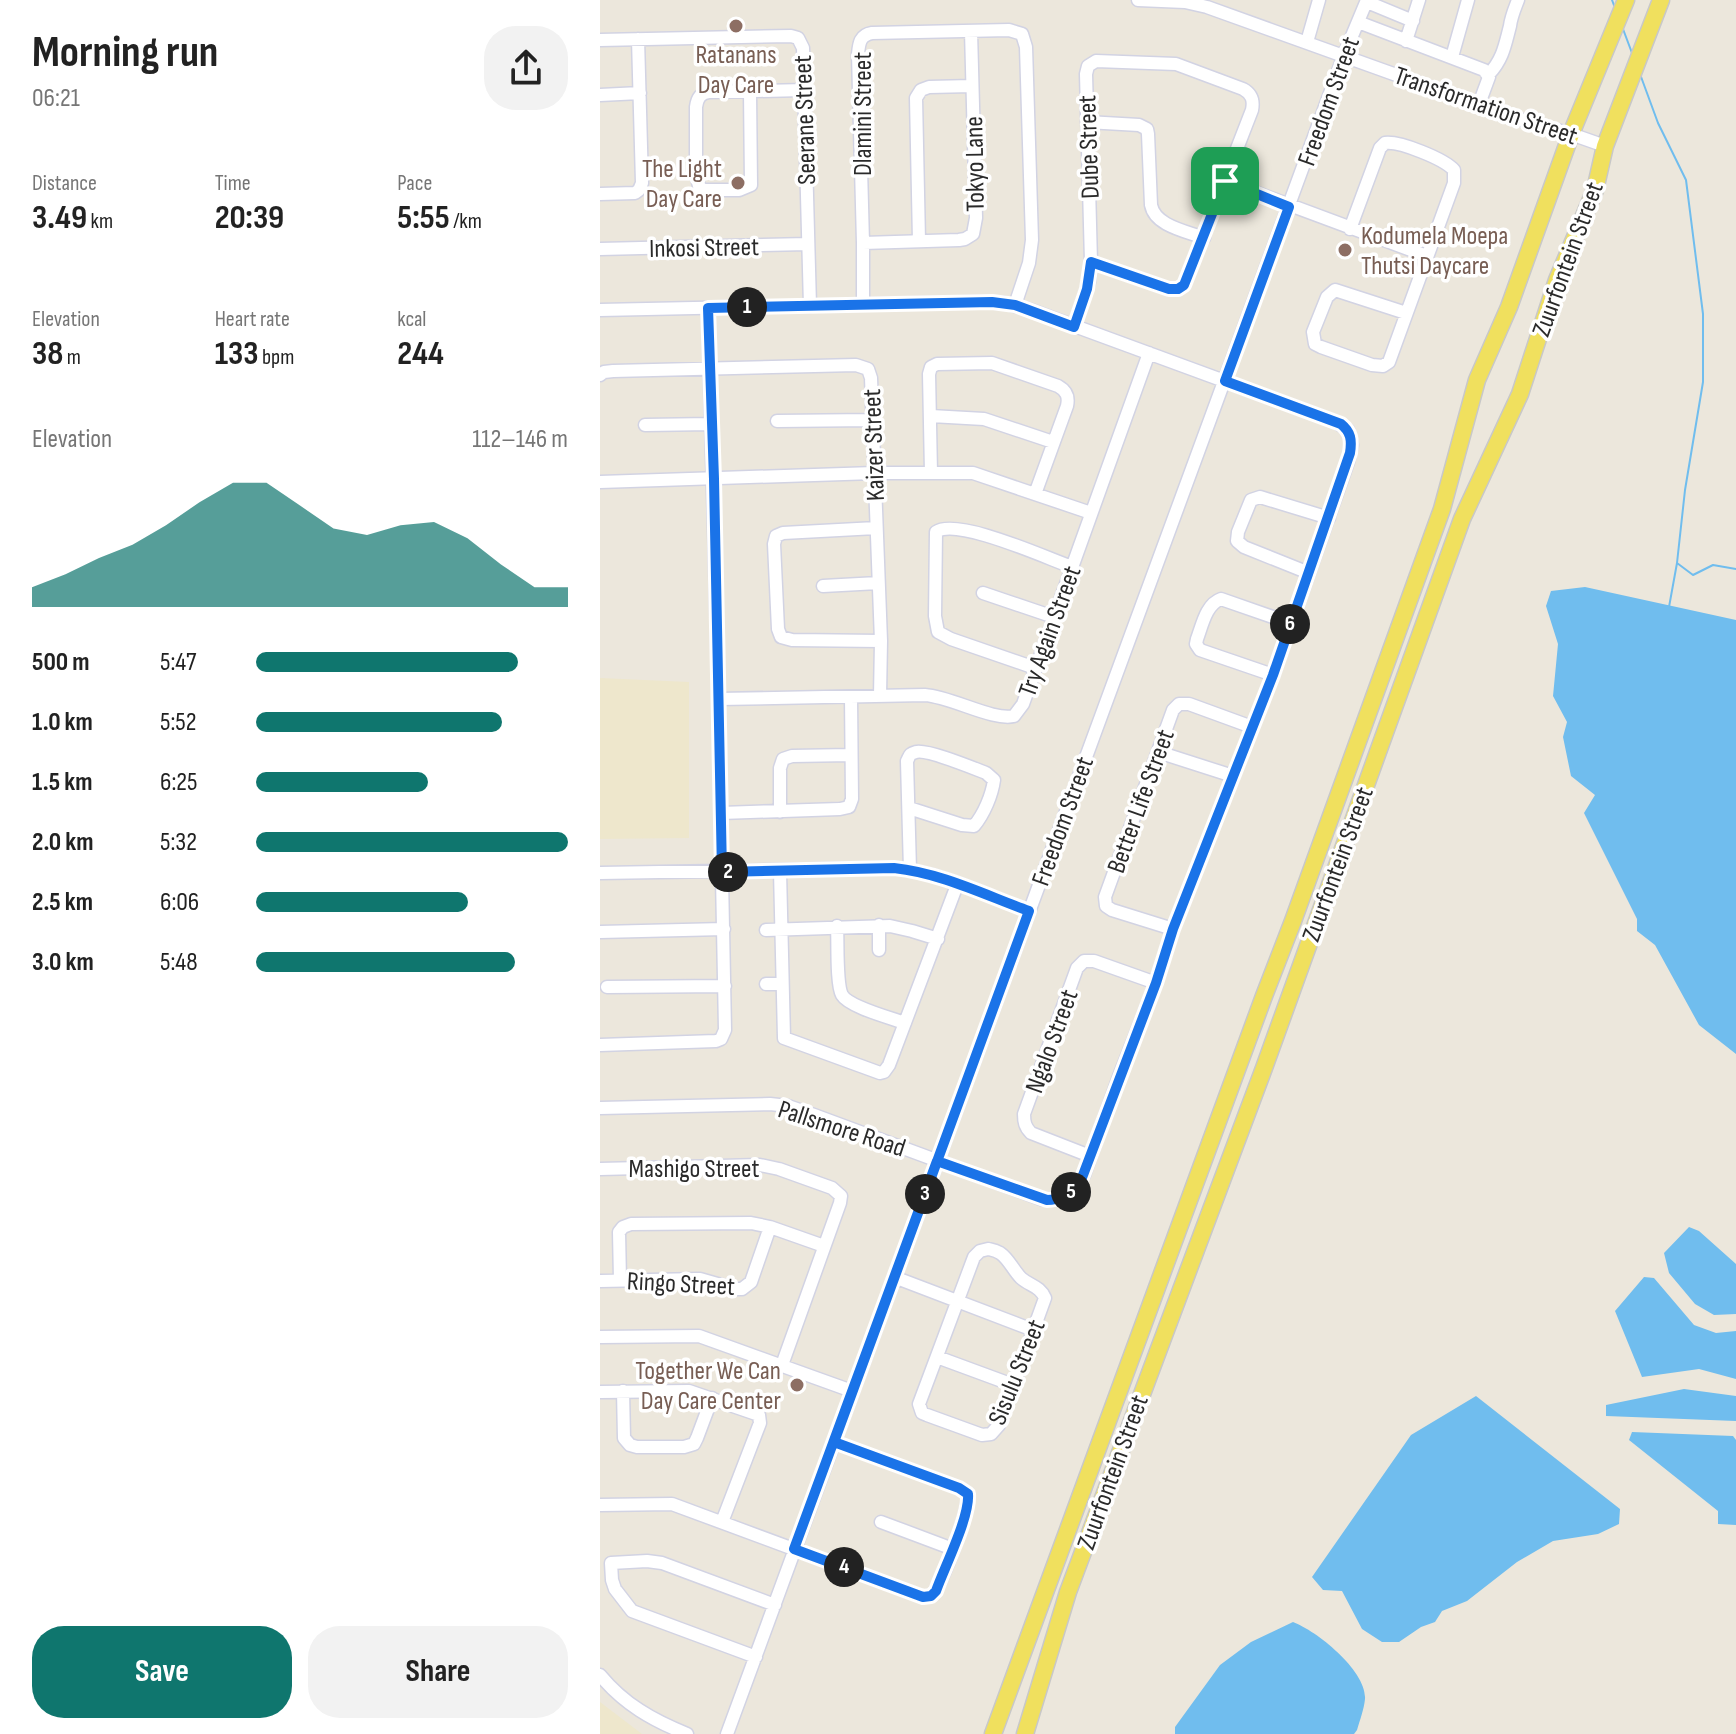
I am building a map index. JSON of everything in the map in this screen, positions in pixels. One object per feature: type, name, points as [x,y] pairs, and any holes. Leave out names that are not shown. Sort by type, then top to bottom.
[{"type":"main road","name":"Zuurfontein Street","points":[[993,1734],[1437,523],[1477,380],[1509,307],[1571,134],[1626,0]]},
{"type":"main road","name":"Zuurfontein Street","points":[[1025,1734],[1048,1652],[1074,1577],[1264,1068],[1462,519],[1527,375],[1557,280],[1595,190],[1605,146],[1661,0]]},
{"type":"street","name":"Transformation Street","points":[[1138,0],[1196,4],[1519,119],[1605,146]]},
{"type":"street","points":[[1307,42],[1319,0]]},
{"type":"street","points":[[1406,41],[1419,0]]},
{"type":"street","points":[[1452,57],[1468,0]]},
{"type":"street","points":[[1479,104],[1489,74],[1505,50],[1518,0]]},
{"type":"street","points":[[1367,1],[1413,21]]},
{"type":"street","name":"Freedom Street","points":[[727,1734],[1344,55],[1367,1]]},
{"type":"street","points":[[1358,22],[1489,74]]},
{"type":"street","name":"Dlamini Street","points":[[863,304],[860,41],[872,33],[1009,30],[1022,34],[1026,47],[1032,227],[1029,263],[1015,305]]},
{"type":"street","name":"Tokyo Lane","points":[[863,243],[965,239],[973,234],[971,31]]},
{"type":"street","name":"Seerane Street","points":[[600,40],[796,37],[802,45],[810,306]]},
{"type":"street","points":[[600,194],[632,194],[641,187],[643,179],[638,39]]},
{"type":"street","name":"Dube Street","points":[[1074,327],[1087,289],[1091,262],[1086,71],[1089,64],[1096,61],[1171,63],[1250,94],[1252,110],[1225,181]]},
{"type":"street","points":[[919,241],[916,98],[921,90],[929,87],[972,86]]},
{"type":"street","points":[[750,92],[751,185],[739,190],[703,190],[696,174],[696,107],[702,93],[804,90]]},
{"type":"street","points":[[600,95],[640,93]]},
{"type":"street","points":[[1087,122],[1139,125],[1147,129],[1153,213],[1163,221],[1204,238]]},
{"type":"street","points":[[1350,229],[1380,148],[1385,143],[1400,144],[1446,163],[1454,170],[1454,183],[1390,359],[1383,366],[1372,365],[1321,347],[1313,339],[1327,297],[1335,290],[1406,313]]},
{"type":"street","points":[[1091,262],[1169,289],[1182,288],[1187,282],[1225,181],[1427,256]]},
{"type":"street","name":"Inkosi Street","points":[[600,249],[808,244]]},
{"type":"street","name":"Pallsmore Road","points":[[600,310],[981,302],[1015,305],[1336,422],[1348,430],[1351,439],[1350,453],[1329,518],[1273,675],[1173,929],[1084,1175],[1076,1188],[1053,1200],[1041,1199],[780,1105],[600,1108]]},
{"type":"street","points":[[600,1045],[721,1039],[725,1030],[708,308]]},
{"type":"street","name":"Try Again Street","points":[[719,699],[937,696],[996,716],[1014,716],[1020,708],[1054,617],[1149,353]]},
{"type":"street","points":[[931,473],[931,367],[937,364],[992,363],[1058,386],[1066,392],[1067,406],[1035,494]]},
{"type":"street","name":"Kaizer Street","points":[[600,375],[613,371],[861,365],[868,369],[871,374],[881,641],[880,696]]},
{"type":"street","points":[[931,416],[984,419],[1053,442]]},
{"type":"street","points":[[777,421],[872,420]]},
{"type":"street","points":[[645,425],[711,424]]},
{"type":"street","points":[[600,482],[973,473],[1091,513]]},
{"type":"street","points":[[1309,573],[1244,547],[1237,541],[1238,532],[1251,500],[1260,497],[1329,518]]},
{"type":"street","points":[[876,528],[783,533],[776,536],[774,544],[781,637],[792,640],[881,641]]},
{"type":"street","points":[[1035,668],[938,632],[935,616],[936,532],[945,528],[976,532],[1072,567]]},
{"type":"street","points":[[823,586],[878,583]]},
{"type":"street","points":[[983,593],[1054,617]]},
{"type":"street","points":[[1273,675],[1200,650],[1197,639],[1212,604],[1221,599],[1290,623]]},
{"type":"street","points":[[721,813],[849,807],[852,799],[851,697]]},
{"type":"street","name":"Better Life Street","points":[[1173,929],[1112,910],[1105,901],[1173,710],[1179,704],[1189,704],[1252,727]]},
{"type":"street","points":[[909,808],[974,826],[981,817],[994,780],[986,773],[925,752],[909,756],[907,761],[910,870]]},
{"type":"street","points":[[1158,752],[1233,776]]},
{"type":"street","points":[[780,812],[780,768],[783,759],[792,756],[851,755]]},
{"type":"street","points":[[600,873],[894,868],[939,877],[1029,911]]},
{"type":"street","points":[[780,871],[784,1038],[876,1072],[884,1072],[887,1068],[957,885]]},
{"type":"street","points":[[766,930],[879,925],[901,927],[938,939]]},
{"type":"street","points":[[879,925],[879,950]]},
{"type":"street","points":[[837,926],[842,995],[851,1003],[905,1023]]},
{"type":"street","points":[[600,932],[724,929]]},
{"type":"street","name":"Ngalo Street","points":[[1090,1156],[1031,1133],[1024,1121],[1077,968],[1084,961],[1094,961],[1156,983]]},
{"type":"street","points":[[766,984],[782,984]]},
{"type":"street","points":[[607,987],[725,986]]},
{"type":"street","name":"Mashigo Street","points":[[600,1169],[760,1165],[832,1188],[841,1196],[782,1365]]},
{"type":"street","points":[[620,1280],[619,1232],[631,1224],[746,1223],[770,1227],[824,1246]]},
{"type":"street","name":"Ringo Street","points":[[600,1281],[700,1279],[742,1289],[751,1282],[770,1227]]},
{"type":"street","name":"Sisulu Street","points":[[984,1249],[996,1251],[1005,1257],[1023,1280],[1042,1291],[1045,1298],[999,1425],[991,1434],[982,1435],[927,1415],[920,1409],[920,1400],[958,1301],[976,1254],[984,1249]]},
{"type":"street","points":[[894,1277],[1033,1330]]},
{"type":"street","points":[[600,1337],[699,1336],[852,1391]]},
{"type":"street","points":[[937,1357],[1013,1385]]},
{"type":"street","points":[[623,1391],[623,1434],[627,1443],[634,1447],[684,1447],[694,1444],[712,1398]]},
{"type":"street","points":[[600,1392],[694,1392],[757,1414],[761,1419],[722,1522]]},
{"type":"street","points":[[600,1505],[667,1503],[927,1597],[936,1591],[953,1549],[968,1504],[968,1494],[834,1442]]},
{"type":"street","points":[[881,1522],[953,1549]]},
{"type":"street","points":[[756,1657],[632,1611],[615,1589],[611,1563],[662,1563],[775,1605]]},
{"type":"street","points":[[600,1675],[619,1696],[648,1717],[687,1734]]},
{"type":"shaded area","points":[[600,678],[689,682],[689,838],[600,839]]},
{"type":"shaded area","points":[[600,1702],[642,1734],[600,1734]]},
{"type":"water","points":[[1585,587],[1736,620],[1736,1054],[1699,1025],[1655,945],[1637,931],[1637,919],[1584,813],[1595,795],[1571,776],[1563,737],[1567,722],[1553,696],[1558,644],[1546,606],[1551,591]]},
{"type":"water","points":[[1689,1227],[1699,1231],[1736,1264],[1736,1314],[1714,1315],[1695,1304],[1669,1273],[1664,1253]]},
{"type":"water","points":[[1644,1277],[1654,1278],[1694,1325],[1716,1333],[1736,1331],[1736,1379],[1699,1369],[1642,1377],[1615,1311]]},
{"type":"water","points":[[1684,1389],[1736,1396],[1736,1421],[1606,1416],[1606,1405]]},
{"type":"water","points":[[1476,1396],[1620,1509],[1619,1524],[1598,1534],[1553,1541],[1517,1562],[1467,1601],[1442,1611],[1435,1622],[1421,1627],[1399,1642],[1382,1642],[1362,1629],[1342,1591],[1323,1590],[1312,1577],[1411,1435]]},
{"type":"water","points":[[1632,1432],[1733,1436],[1736,1440],[1736,1525],[1718,1524],[1718,1511],[1629,1440]]},
{"type":"water","points":[[1293,1622],[1327,1643],[1358,1676],[1365,1699],[1354,1734],[1175,1734],[1175,1727],[1220,1665],[1251,1642]]},
{"type":"waterway","points":[[1612,0],[1615,8]]},
{"type":"waterway","points":[[1623,29],[1632,53]]},
{"type":"waterway","points":[[1640,74],[1658,123],[1686,180],[1703,314],[1703,382],[1685,490],[1677,563],[1693,575],[1713,565],[1736,569]]},
{"type":"waterway","points":[[1669,607],[1677,563]]},
{"type":"place","name":"Ratanans Day Care","points":[[736,26]]},
{"type":"place","name":"The Light Day Care","points":[[738,183]]},
{"type":"place","name":"Kodumela Moepa Thutsi Daycare","points":[[1345,250]]},
{"type":"place","name":"Together We Can Day Care Center","points":[[797,1385]]},
{"type":"route","points":[[1225,181],[1182,288],[1169,289],[1091,262],[1089,282],[1074,327],[1015,305],[992,302],[708,308],[722,872],[910,870],[939,877],[1029,911],[1003,979],[937,1161],[852,1391],[834,1442],[968,1494],[968,1504],[936,1591],[931,1596],[923,1597],[794,1549],[915,1219],[937,1161],[1047,1200],[1064,1196],[1080,1183],[1156,983],[1173,929],[1273,675],[1352,445],[1348,430],[1341,424],[1225,381],[1289,207],[1225,181]]}]
